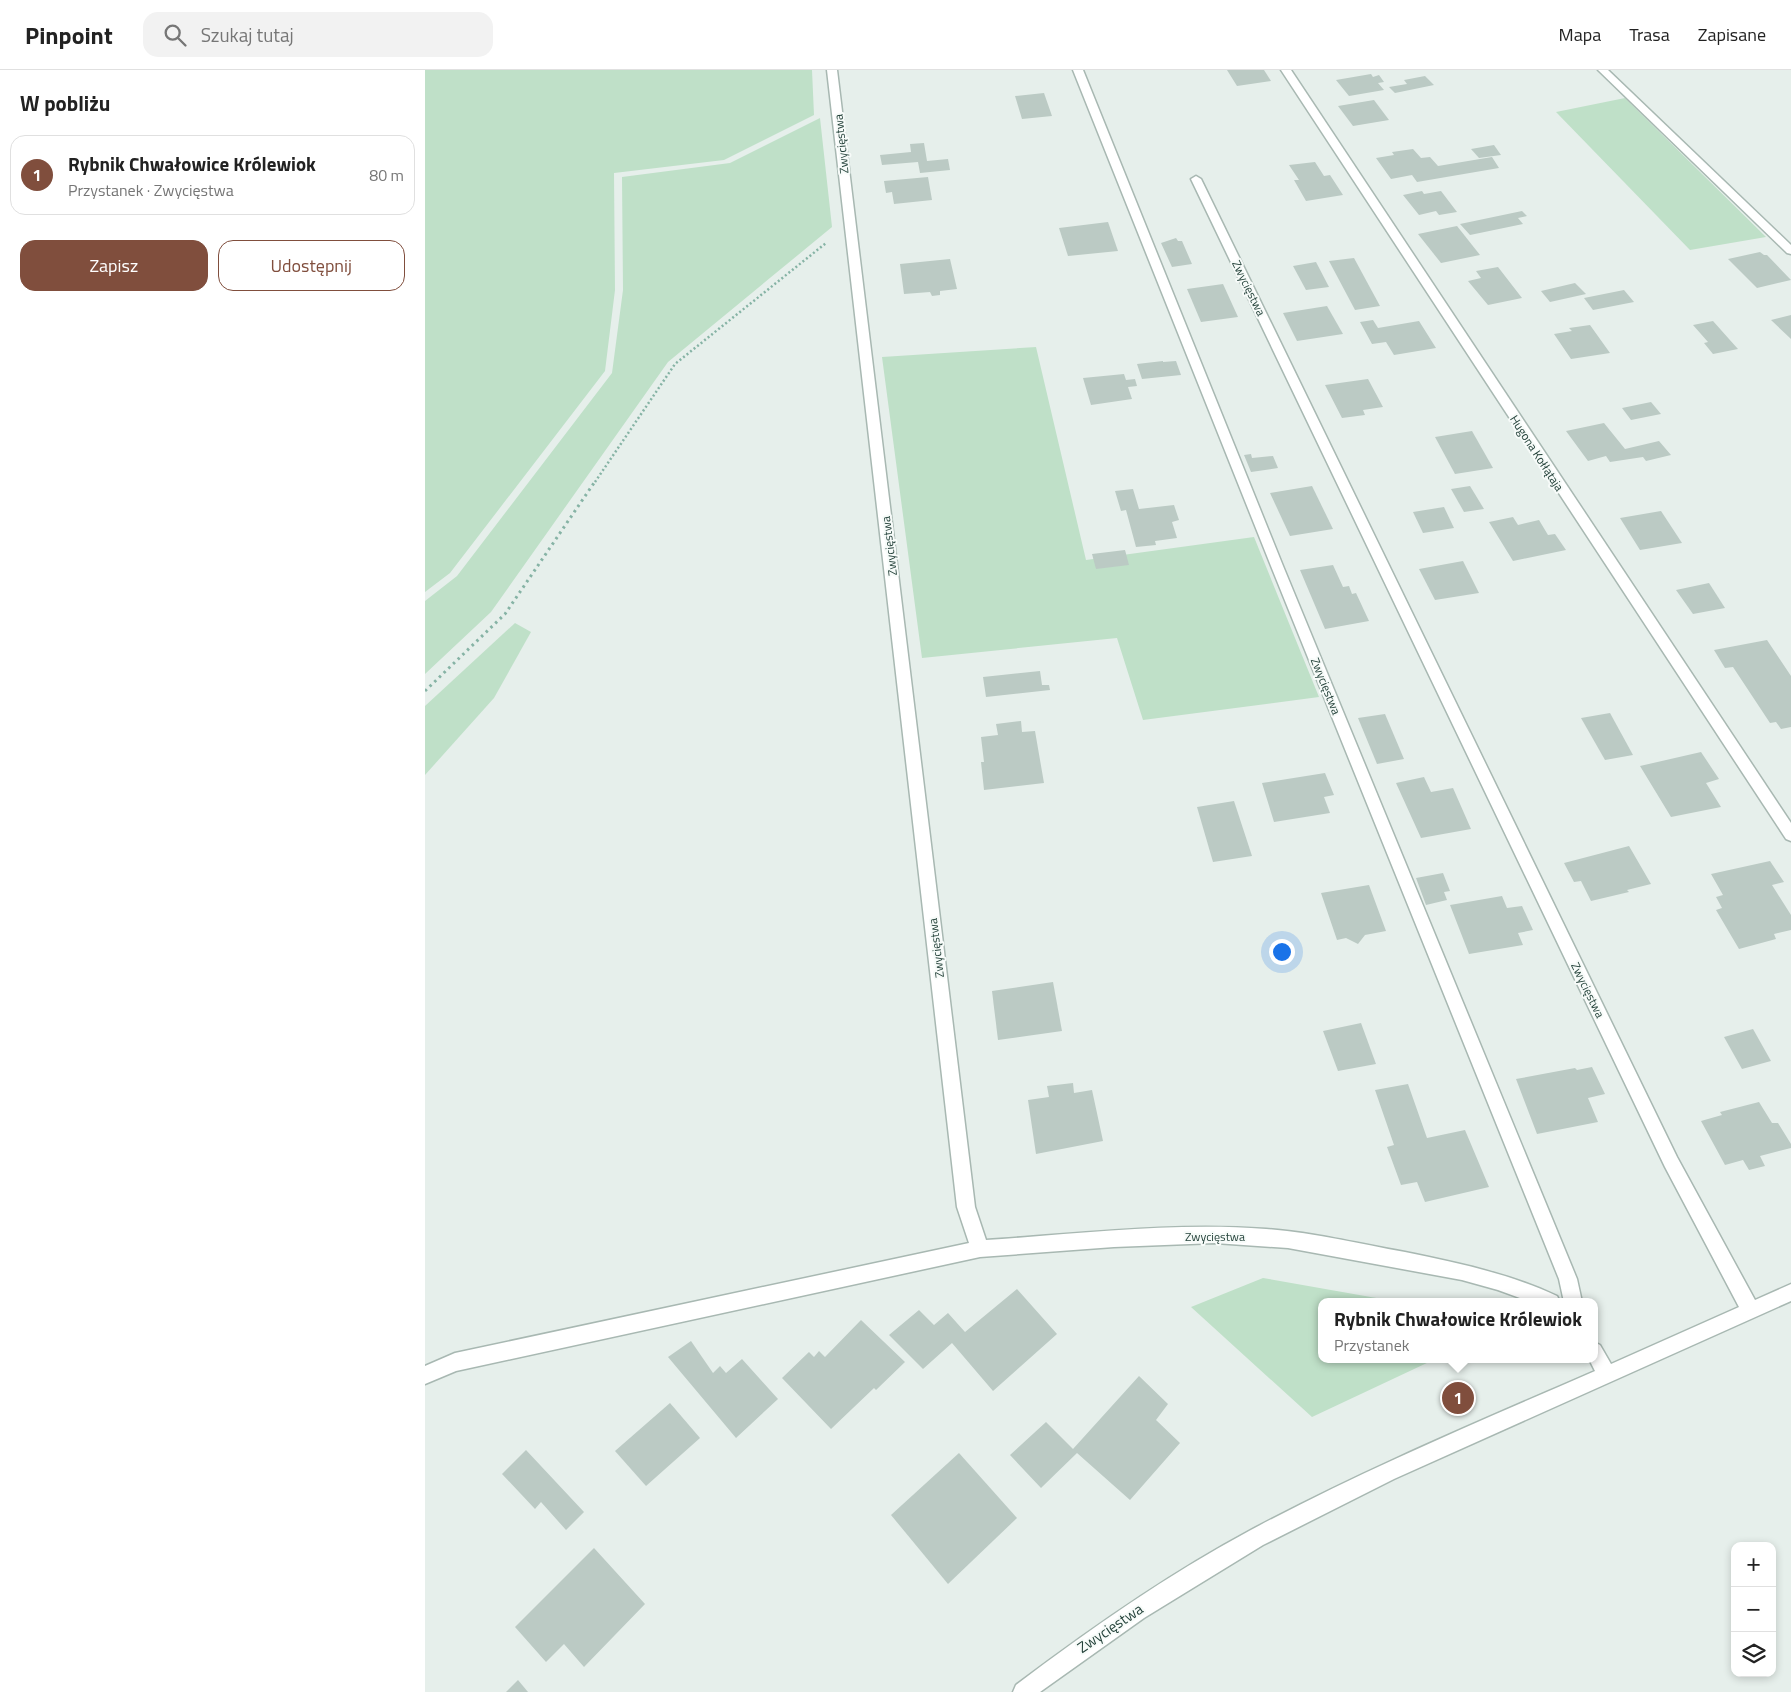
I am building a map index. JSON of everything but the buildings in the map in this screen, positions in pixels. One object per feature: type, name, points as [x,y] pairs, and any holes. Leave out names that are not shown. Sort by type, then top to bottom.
[{"type":"street","name":"Zwycięstwa","points":[[832,70],[966,1206],[980,1249],[1165,1236],[1249,1236],[1304,1242],[1468,1273],[1531,1292],[1543,1298]]},
{"type":"street","name":"Zwycięstwa","points":[[1078,70],[1277,566],[1569,1279],[1572,1298]]},
{"type":"street","name":"Hugona Kołłątaja","points":[[1286,70],[1791,835]]},
{"type":"street","points":[[1603,70],[1791,251]]},
{"type":"street","name":"Zwycięstwa","points":[[1196,179],[1667,1153],[1751,1311]]},
{"type":"street","points":[[425,1375],[455,1362],[980,1249]]},
{"type":"street","name":"Zwycięstwa","points":[[1023,1692],[1087,1643],[1162,1593],[1255,1539],[1314,1508],[1791,1292]]},
{"type":"street","points":[[1598,1359],[1607,1376]]},
{"type":"path","points":[[425,691],[505,614],[675,364],[850,224]]},
{"type":"green space","points":[[425,70],[812,70],[814,115],[724,160],[614,173],[615,290],[605,371],[450,573],[425,592]]},
{"type":"green space","points":[[1625,98],[1766,237],[1690,250],[1556,112]]},
{"type":"green space","points":[[820,118],[832,227],[668,362],[491,612],[425,674],[425,601],[457,576],[612,373],[623,290],[622,177],[730,163]]},
{"type":"green space","points":[[1036,347],[1086,560],[1254,537],[1319,697],[1143,720],[1117,638],[922,658],[882,357]]},
{"type":"green space","points":[[515,623],[531,632],[494,698],[425,775],[425,706]]},
{"type":"green space","points":[[1263,1278],[1376,1298],[1318,1298],[1318,1363],[1427,1363],[1312,1417],[1191,1307]]},
{"type":"place","name":"Rybnik Chwałowice Królewiok","points":[[1458,1398]]}]
